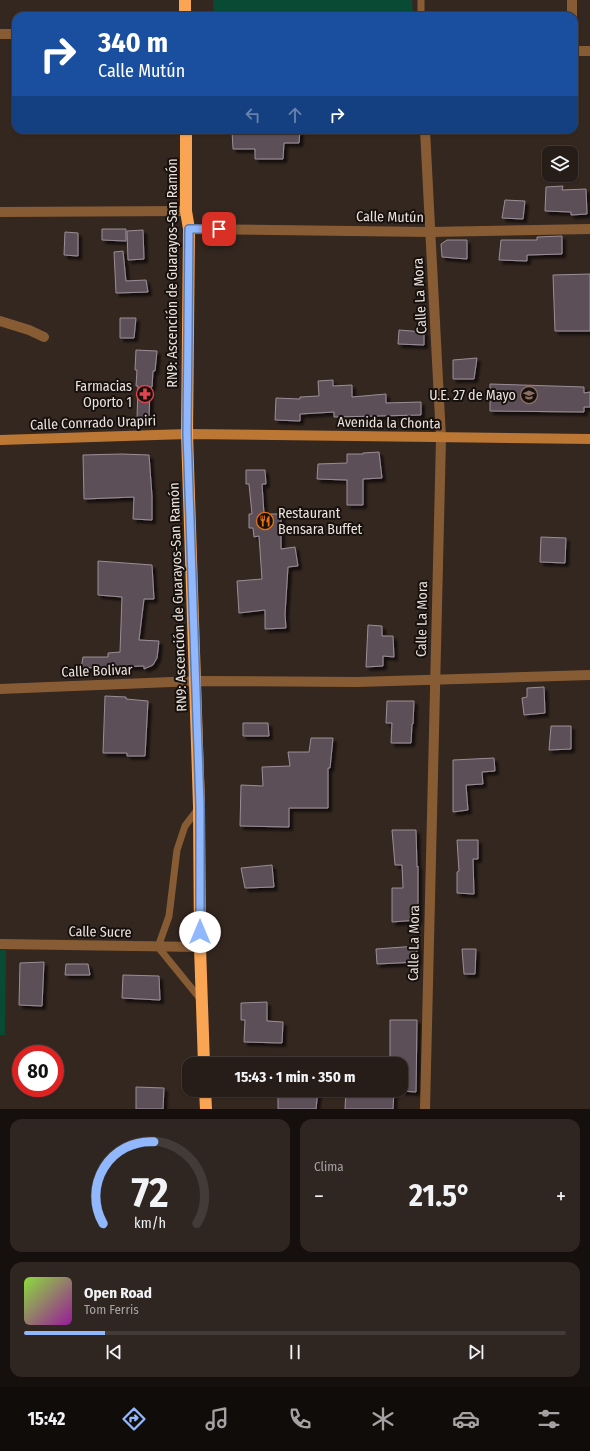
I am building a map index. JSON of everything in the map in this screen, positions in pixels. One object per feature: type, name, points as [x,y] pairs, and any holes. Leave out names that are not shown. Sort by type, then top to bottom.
[{"type":"highway","points":[[185,0],[185,12]]},
{"type":"highway","name":"RN9: Ascención de Guarayos-San Ramón","points":[[186,134],[186,211],[189,229],[187,434],[200,806],[200,947],[204,1057]]},
{"type":"highway","points":[[205,1097],[206,1109]]},
{"type":"street","points":[[572,0],[572,12]]},
{"type":"street","points":[[0,34],[12,34]]},
{"type":"street","points":[[578,51],[590,51]]},
{"type":"street","name":"Calle La Mora","points":[[425,134],[441,438],[425,1109]]},
{"type":"street","points":[[0,212],[186,211]]},
{"type":"street","name":"Calle Mutún","points":[[189,229],[430,232],[590,229]]},
{"type":"street","points":[[0,321],[30,330],[44,337]]},
{"type":"street","name":"Avenida la Chonta","points":[[187,434],[590,439]]},
{"type":"street","name":"Calle Conrrado Urapiri","points":[[0,440],[187,434]]},
{"type":"street","name":"Calle Bolivar","points":[[0,689],[196,681],[357,682],[590,675]]},
{"type":"street","name":"Calle Sucre","points":[[0,944],[200,947]]},
{"type":"lane","points":[[421,0],[421,12]]},
{"type":"lane","points":[[200,806],[185,826],[177,850],[169,916],[158,947],[202,1001]]},
{"type":"green space","points":[[213,0],[412,0],[413,12],[214,12]]},
{"type":"green space","points":[[0,950],[6,950],[5,1035],[0,1035]]},
{"type":"building","points":[[232,134],[300,134],[299,143],[284,143],[283,159],[255,159],[255,149],[233,149]]},
{"type":"building","points":[[563,186],[562,190],[586,189],[587,214],[571,215],[571,212],[545,211],[546,187]]},
{"type":"building","points":[[505,200],[525,201],[523,219],[502,218]]},
{"type":"building","points":[[102,229],[126,229],[126,241],[102,240]]},
{"type":"building","points":[[143,230],[144,259],[128,260],[127,231]]},
{"type":"building","points":[[65,232],[78,233],[78,256],[64,255]]},
{"type":"building","points":[[562,236],[562,254],[527,255],[527,261],[499,260],[501,240],[537,240],[537,237]]},
{"type":"building","points":[[447,240],[467,240],[467,259],[442,257],[441,244]]},
{"type":"building","points":[[123,251],[126,281],[146,280],[148,292],[116,293],[114,252]]},
{"type":"building","points":[[590,274],[590,331],[555,331],[553,275]]},
{"type":"building","points":[[120,318],[136,318],[134,338],[120,338]]},
{"type":"building","points":[[399,330],[424,332],[424,345],[398,344]]},
{"type":"building","points":[[136,350],[157,351],[155,371],[153,371],[152,387],[150,387],[149,419],[137,419],[138,386],[136,386],[137,370],[135,370]]},
{"type":"building","points":[[477,358],[474,379],[453,379],[453,360]]},
{"type":"building","points":[[333,380],[333,386],[352,385],[352,397],[386,394],[386,403],[421,402],[421,415],[334,417],[334,412],[300,414],[300,421],[275,420],[276,398],[300,399],[300,397],[319,396],[318,381]]},
{"type":"building","points":[[490,384],[584,387],[584,393],[590,392],[590,407],[584,407],[584,412],[490,411]]},
{"type":"building","points":[[379,452],[382,478],[363,479],[363,505],[347,505],[347,480],[317,479],[318,464],[347,463],[347,454]]},
{"type":"building","points":[[83,455],[149,455],[152,520],[133,519],[134,497],[84,499]]},
{"type":"building","points":[[246,470],[265,470],[266,484],[262,484],[264,514],[281,514],[281,549],[295,547],[298,566],[288,567],[285,614],[286,628],[265,629],[265,610],[239,613],[237,581],[262,579],[259,536],[254,537],[253,528],[249,528],[249,514],[252,514],[249,484],[246,484]]},
{"type":"building","points":[[541,537],[566,538],[565,563],[540,562]]},
{"type":"building","points":[[98,561],[152,565],[154,599],[144,599],[139,640],[159,641],[157,658],[153,665],[144,669],[144,666],[81,668],[83,657],[108,657],[108,653],[120,652],[122,597],[98,595]]},
{"type":"building","points":[[368,625],[382,626],[382,636],[393,636],[394,657],[383,656],[383,666],[366,667]]},
{"type":"building","points":[[544,687],[545,713],[524,715],[522,698],[527,697],[527,688]]},
{"type":"building","points":[[105,696],[126,697],[126,699],[148,701],[145,756],[127,756],[127,753],[103,753]]},
{"type":"building","points":[[387,701],[414,701],[411,743],[391,743],[392,723],[386,723]]},
{"type":"building","points":[[243,723],[268,723],[269,736],[243,736]]},
{"type":"building","points":[[551,726],[571,726],[571,749],[549,750]]},
{"type":"building","points":[[311,738],[333,738],[330,768],[328,768],[328,808],[289,808],[289,827],[240,826],[241,785],[263,786],[262,767],[290,766],[288,752],[309,752]]},
{"type":"building","points":[[494,758],[495,771],[482,772],[483,784],[466,785],[468,810],[453,812],[453,760]]},
{"type":"building","points":[[392,830],[416,830],[418,920],[392,922],[392,888],[403,888],[402,865],[395,865]]},
{"type":"building","points":[[457,840],[478,840],[478,859],[473,859],[474,894],[457,893],[457,872],[459,871]]},
{"type":"building","points":[[272,865],[274,887],[245,888],[241,868]]},
{"type":"building","points":[[417,946],[417,962],[377,964],[376,949]]},
{"type":"building","points":[[462,949],[476,949],[475,974],[464,974]]},
{"type":"building","points":[[44,962],[42,1006],[19,1005],[20,963]]},
{"type":"building","points":[[66,964],[88,964],[90,975],[65,975]]},
{"type":"building","points":[[123,975],[159,976],[160,1000],[122,998]]},
{"type":"building","points":[[267,1002],[267,1021],[283,1022],[282,1043],[244,1042],[245,1020],[241,1020],[241,1003]]},
{"type":"building","points":[[390,1020],[417,1020],[416,1092],[408,1091],[408,1057],[390,1057]]},
{"type":"building","points":[[136,1087],[164,1088],[163,1109],[136,1109]]},
{"type":"building","points":[[278,1097],[317,1097],[316,1109],[278,1109]]},
{"type":"building","points":[[346,1097],[394,1097],[393,1109],[345,1109]]},
{"type":"place","name":"Farmacias Oporto 1","points":[[145,394]]},
{"type":"place","name":"U.E. 27 de Mayo","points":[[529,395]]},
{"type":"place","name":"Restaurant Bensara Buffet","points":[[265,521]]},
{"type":"route","points":[[200,932],[200,806],[187,434],[189,229],[219,229]]}]
